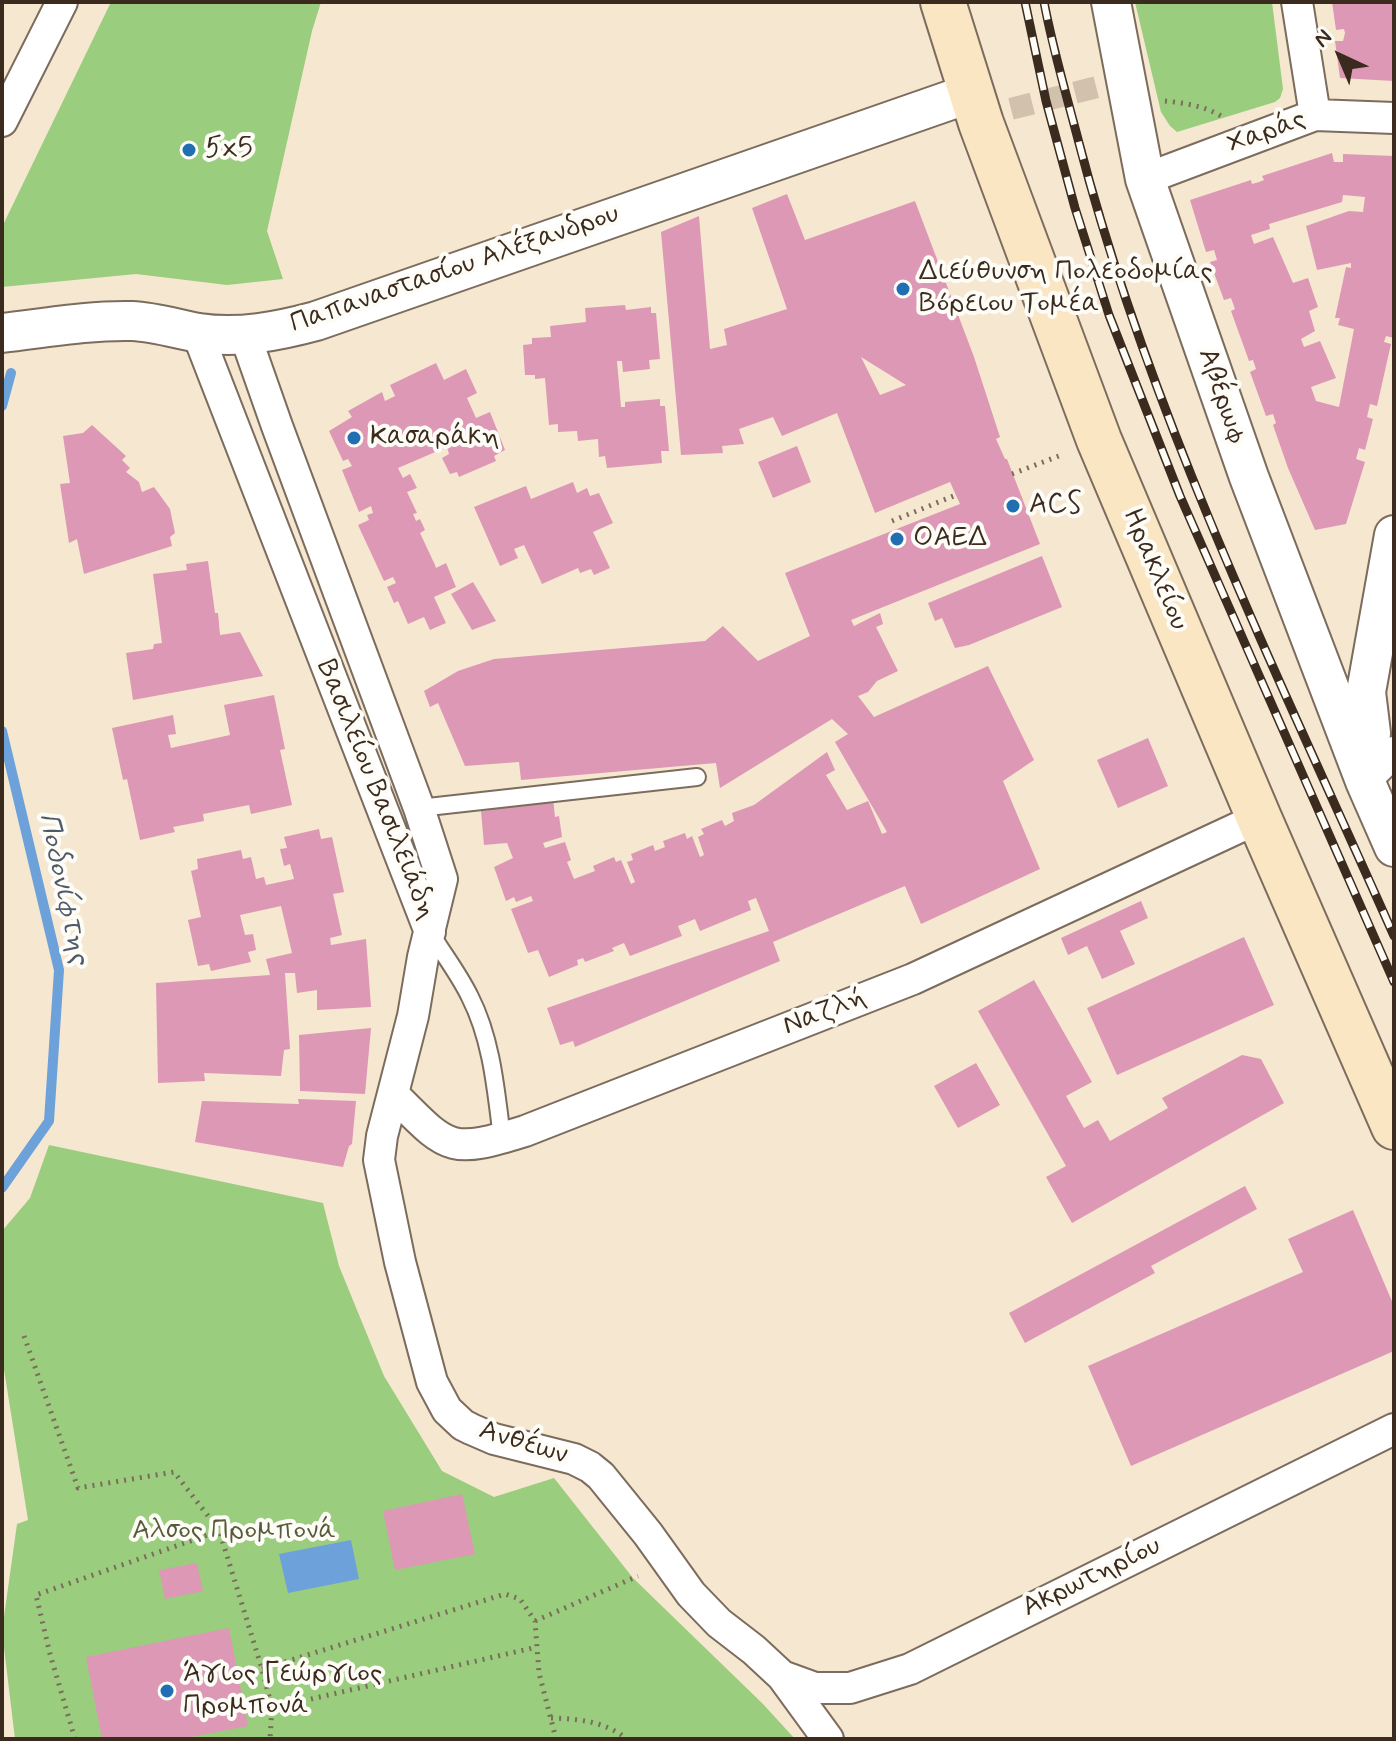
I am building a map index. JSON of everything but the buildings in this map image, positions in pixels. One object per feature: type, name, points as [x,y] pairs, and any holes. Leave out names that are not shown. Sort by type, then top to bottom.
[{"type":"main road","name":"Ηρακλείου","points":[[943,2],[971,93],[1099,440],[1394,1127]]},
{"type":"street","points":[[2,121],[62,2]]},
{"type":"street","name":"Αβέρωφ","points":[[1111,2],[1145,179],[1249,477],[1365,781]]},
{"type":"street","points":[[1297,2],[1315,115]]},
{"type":"street","name":"Παπαναστασίου Αλέξανδρου","points":[[2,333],[104,321],[140,321],[197,332],[245,335],[286,329],[971,93]]},
{"type":"street","name":"Χαράς","points":[[1145,179],[1315,115],[1394,118]]},
{"type":"street","name":"Βασιλείου Βασιλειάδη","points":[[197,332],[430,932]]},
{"type":"street","name":"Βασιλείου Βασιλειάδη","points":[[245,335],[419,808],[442,879],[430,932]]},
{"type":"street","points":[[1394,535],[1366,692],[1371,733],[1365,781],[1394,847]]},
{"type":"street","points":[[1365,781],[1394,752]]},
{"type":"street","name":"Ναζλή","points":[[393,1094],[433,1133],[450,1143],[479,1144],[525,1131],[913,979],[1259,818]]},
{"type":"street","name":"Ανθέων","points":[[430,932],[379,1160],[400,1262],[432,1382],[447,1410],[463,1425],[482,1435],[562,1455],[590,1467],[611,1487],[704,1608],[782,1676],[828,1739]]},
{"type":"street","name":"Ακρωτηρίου","points":[[782,1676],[815,1688],[850,1688],[910,1669],[1394,1429]]},
{"type":"lane","points":[[419,808],[697,777]]},
{"type":"lane","points":[[430,932],[480,1018],[494,1075],[502,1138]]},
{"type":"path","points":[[1158,100],[1216,112],[1249,139]]},
{"type":"path","points":[[1012,474],[1099,440]]},
{"type":"path","points":[[892,521],[956,495]]},
{"type":"path","points":[[24,1336],[78,1488],[174,1472],[219,1530],[272,1708],[270,1739]]},
{"type":"path","points":[[75,1739],[36,1595],[219,1530]]},
{"type":"path","points":[[535,1621],[633,1578]]},
{"type":"path","points":[[262,1669],[505,1594],[520,1599],[535,1621],[539,1673],[556,1739]]},
{"type":"path","points":[[272,1708],[537,1647]]},
{"type":"path","points":[[551,1718],[597,1722],[627,1739]]},
{"type":"green space","points":[[111,2],[321,2],[267,231],[283,279],[227,285],[136,274],[2,287],[2,227]]},
{"type":"green space","points":[[1135,2],[1272,2],[1283,89],[1280,98],[1177,132],[1161,112]]},
{"type":"green space","name":"Αλσος Προμπονά","points":[[49,1145],[323,1203],[339,1266],[384,1376],[442,1471],[494,1497],[554,1478],[633,1578],[795,1739],[15,1739],[2,1631],[17,1524],[28,1520],[2,1357],[2,1231],[30,1198]]},
{"type":"water","points":[[351,1540],[359,1579],[288,1593],[279,1554]]},
{"type":"waterway","name":"Ποδονίφτης","points":[[2,406],[11,373]]},
{"type":"waterway","name":"Ποδονίφτης","points":[[2,731],[59,970],[49,1121],[2,1188]]},
{"type":"tunnel","points":[[979,117],[1109,84]]},
{"type":"railway","points":[[1025,2],[1046,101],[1109,315],[1180,496],[1394,982]]},
{"type":"railway","points":[[1044,2],[1108,246],[1142,347],[1220,546],[1394,936]]},
{"type":"place","name":"5x5","points":[[189,150]]},
{"type":"place","name":"Διεύθυνση Πολεοδομίας Βόρειου Τομέα","points":[[903,289]]},
{"type":"place","name":"Κασαράκη","points":[[354,438]]},
{"type":"place","name":"ACS","points":[[1013,506]]},
{"type":"place","name":"ΟΑΕΔ","points":[[897,539]]},
{"type":"place","name":"Άγιος Γεώργιος Προμπονά","points":[[167,1691]]}]
